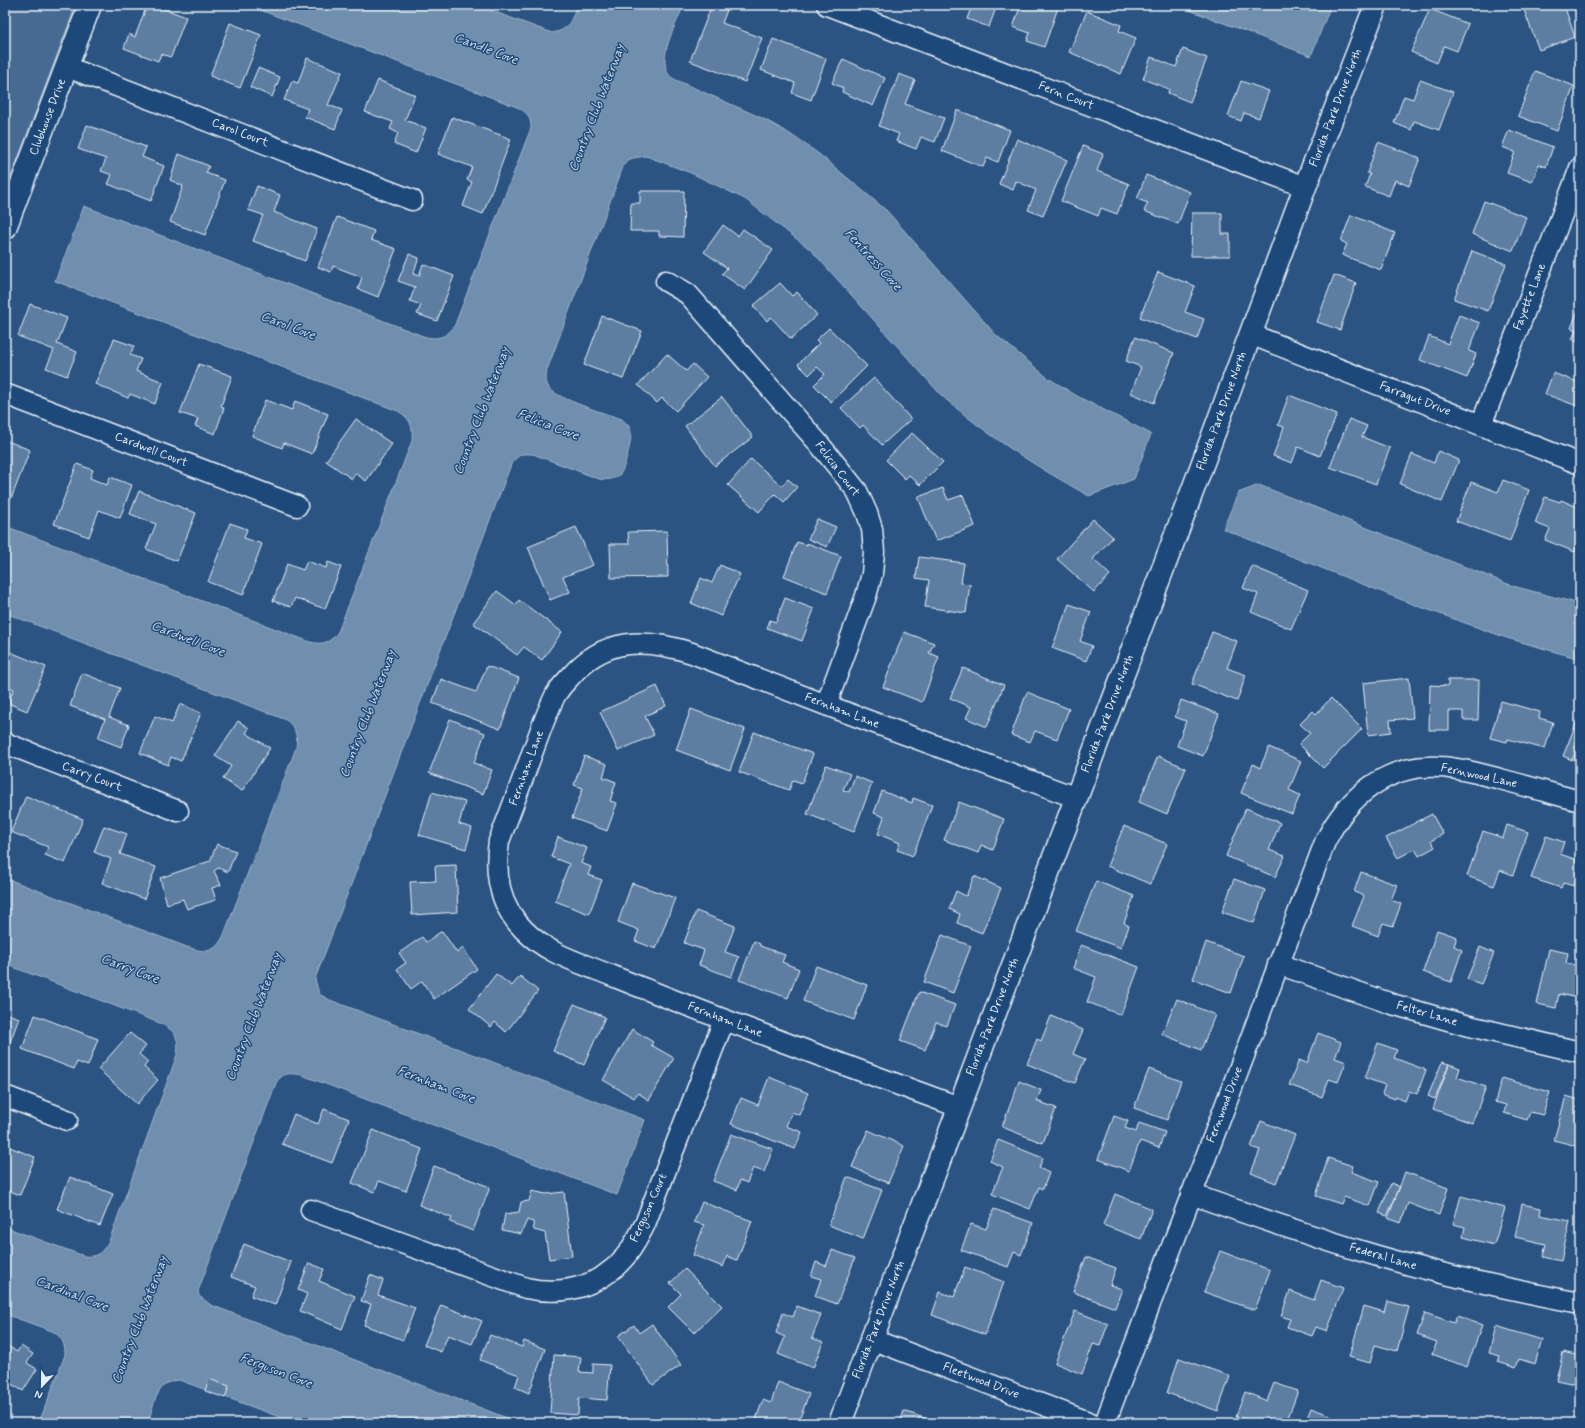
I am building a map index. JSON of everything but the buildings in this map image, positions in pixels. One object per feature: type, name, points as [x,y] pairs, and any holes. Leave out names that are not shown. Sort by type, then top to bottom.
[{"type":"street","name":"Clubhouse Drive","points":[[5,228],[90,5]]},
{"type":"street","name":"Fern Court","points":[[826,5],[1305,187]]},
{"type":"street","name":"Florida Park Drive North","points":[[840,1423],[1077,798],[1305,187],[1376,5]]},
{"type":"street","name":"Carol Court","points":[[67,67],[412,200]]},
{"type":"street","name":"Fayette Lane","points":[[1481,425],[1580,168]]},
{"type":"street","name":"Felicia Court","points":[[666,281],[688,294],[820,446],[857,491],[867,513],[872,529],[874,552],[872,574],[866,596],[826,705]]},
{"type":"street","name":"Farragut Drive","points":[[1250,334],[1580,464]]},
{"type":"street","name":"Cardwell Court","points":[[5,394],[297,506]]},
{"type":"street","name":"Fernham Lane","points":[[959,1107],[724,1020],[552,952],[535,940],[515,921],[506,907],[500,892],[497,875],[497,858],[499,841],[542,727],[557,692],[580,666],[599,653],[617,646],[633,643],[651,643],[671,646],[1077,798]]},
{"type":"street","name":"Carry Court","points":[[5,743],[178,811]]},
{"type":"street","name":"Fernwood Lane","points":[[1359,795],[1379,781],[1399,772],[1412,768],[1441,766],[1473,772],[1580,801]]},
{"type":"street","name":"Fernwood Drive","points":[[1105,1423],[1278,964],[1331,829],[1344,810],[1359,795]]},
{"type":"street","name":"Felter Lane","points":[[1278,964],[1400,1007],[1485,1030],[1580,1052]]},
{"type":"street","name":"Ferguson Court","points":[[311,1210],[515,1285],[549,1292],[578,1288],[585,1285],[614,1270],[625,1258],[636,1242],[648,1217],[724,1020]]},
{"type":"street","points":[[5,1096],[67,1120]]},
{"type":"street","name":"Federal Lane","points":[[1191,1194],[1387,1259],[1510,1289],[1580,1302]]},
{"type":"street","name":"Fleetwood Drive","points":[[871,1339],[1091,1423]]},
{"type":"shaded area","points":[[5,5],[76,5],[5,193]]},
{"type":"water","points":[[247,5],[476,5],[552,33],[558,32],[569,24],[577,5],[684,5],[673,29],[665,56],[665,64],[670,76],[762,118],[787,132],[819,154],[887,211],[996,335],[1048,378],[1077,396],[1151,434],[1134,479],[1089,496],[995,438],[942,396],[811,250],[745,199],[691,173],[646,156],[628,160],[623,167],[547,370],[546,379],[549,388],[562,397],[583,406],[622,419],[629,426],[631,436],[624,466],[618,476],[610,479],[599,479],[533,454],[521,454],[512,462],[315,979],[319,994],[330,1000],[645,1120],[617,1195],[302,1075],[287,1074],[281,1077],[276,1083],[198,1291],[199,1296],[211,1305],[520,1423],[296,1423],[179,1380],[171,1381],[161,1389],[154,1402],[148,1423],[39,1423],[65,1355],[64,1344],[61,1338],[52,1331],[5,1314],[5,1227],[84,1256],[96,1255],[102,1251],[109,1241],[177,1055],[178,1043],[172,1031],[157,1022],[5,964],[5,878],[187,947],[208,951],[216,947],[223,937],[296,748],[297,739],[293,727],[284,719],[5,613],[5,526],[310,642],[322,643],[332,639],[338,632],[412,441],[410,423],[406,417],[398,411],[55,281],[84,206],[423,336],[436,338],[444,336],[454,327],[531,128],[528,115],[517,107]]},
{"type":"water","points":[[1176,5],[1331,5],[1311,56]]},
{"type":"water","points":[[1259,485],[1513,586],[1580,604],[1580,659],[1507,638],[1415,605],[1223,529],[1238,493]]},
{"type":"water label","name":"Candle Cove","points":[[486,49]]},
{"type":"water label","name":"Country Club Waterway","points":[[597,108]]},
{"type":"water label","name":"Fentress Cove","points":[[873,260]]},
{"type":"water label","name":"Carol Cove","points":[[288,326]]},
{"type":"water label","name":"Country Club Waterway","points":[[482,411]]},
{"type":"water label","name":"Felicia Cove","points":[[548,425]]},
{"type":"water label","name":"Cardwell Cove","points":[[188,639]]},
{"type":"water label","name":"Country Club Waterway","points":[[368,714]]},
{"type":"water label","name":"Carry Cove","points":[[130,969]]},
{"type":"water label","name":"Country Club Waterway","points":[[254,1017]]},
{"type":"water label","name":"Fernham Cove","points":[[436,1085]]},
{"type":"water label","name":"Cardinal Cove","points":[[72,1294]]},
{"type":"water label","name":"Country Club Waterway","points":[[140,1320]]},
{"type":"water label","name":"Ferguson Cove","points":[[276,1371]]}]
